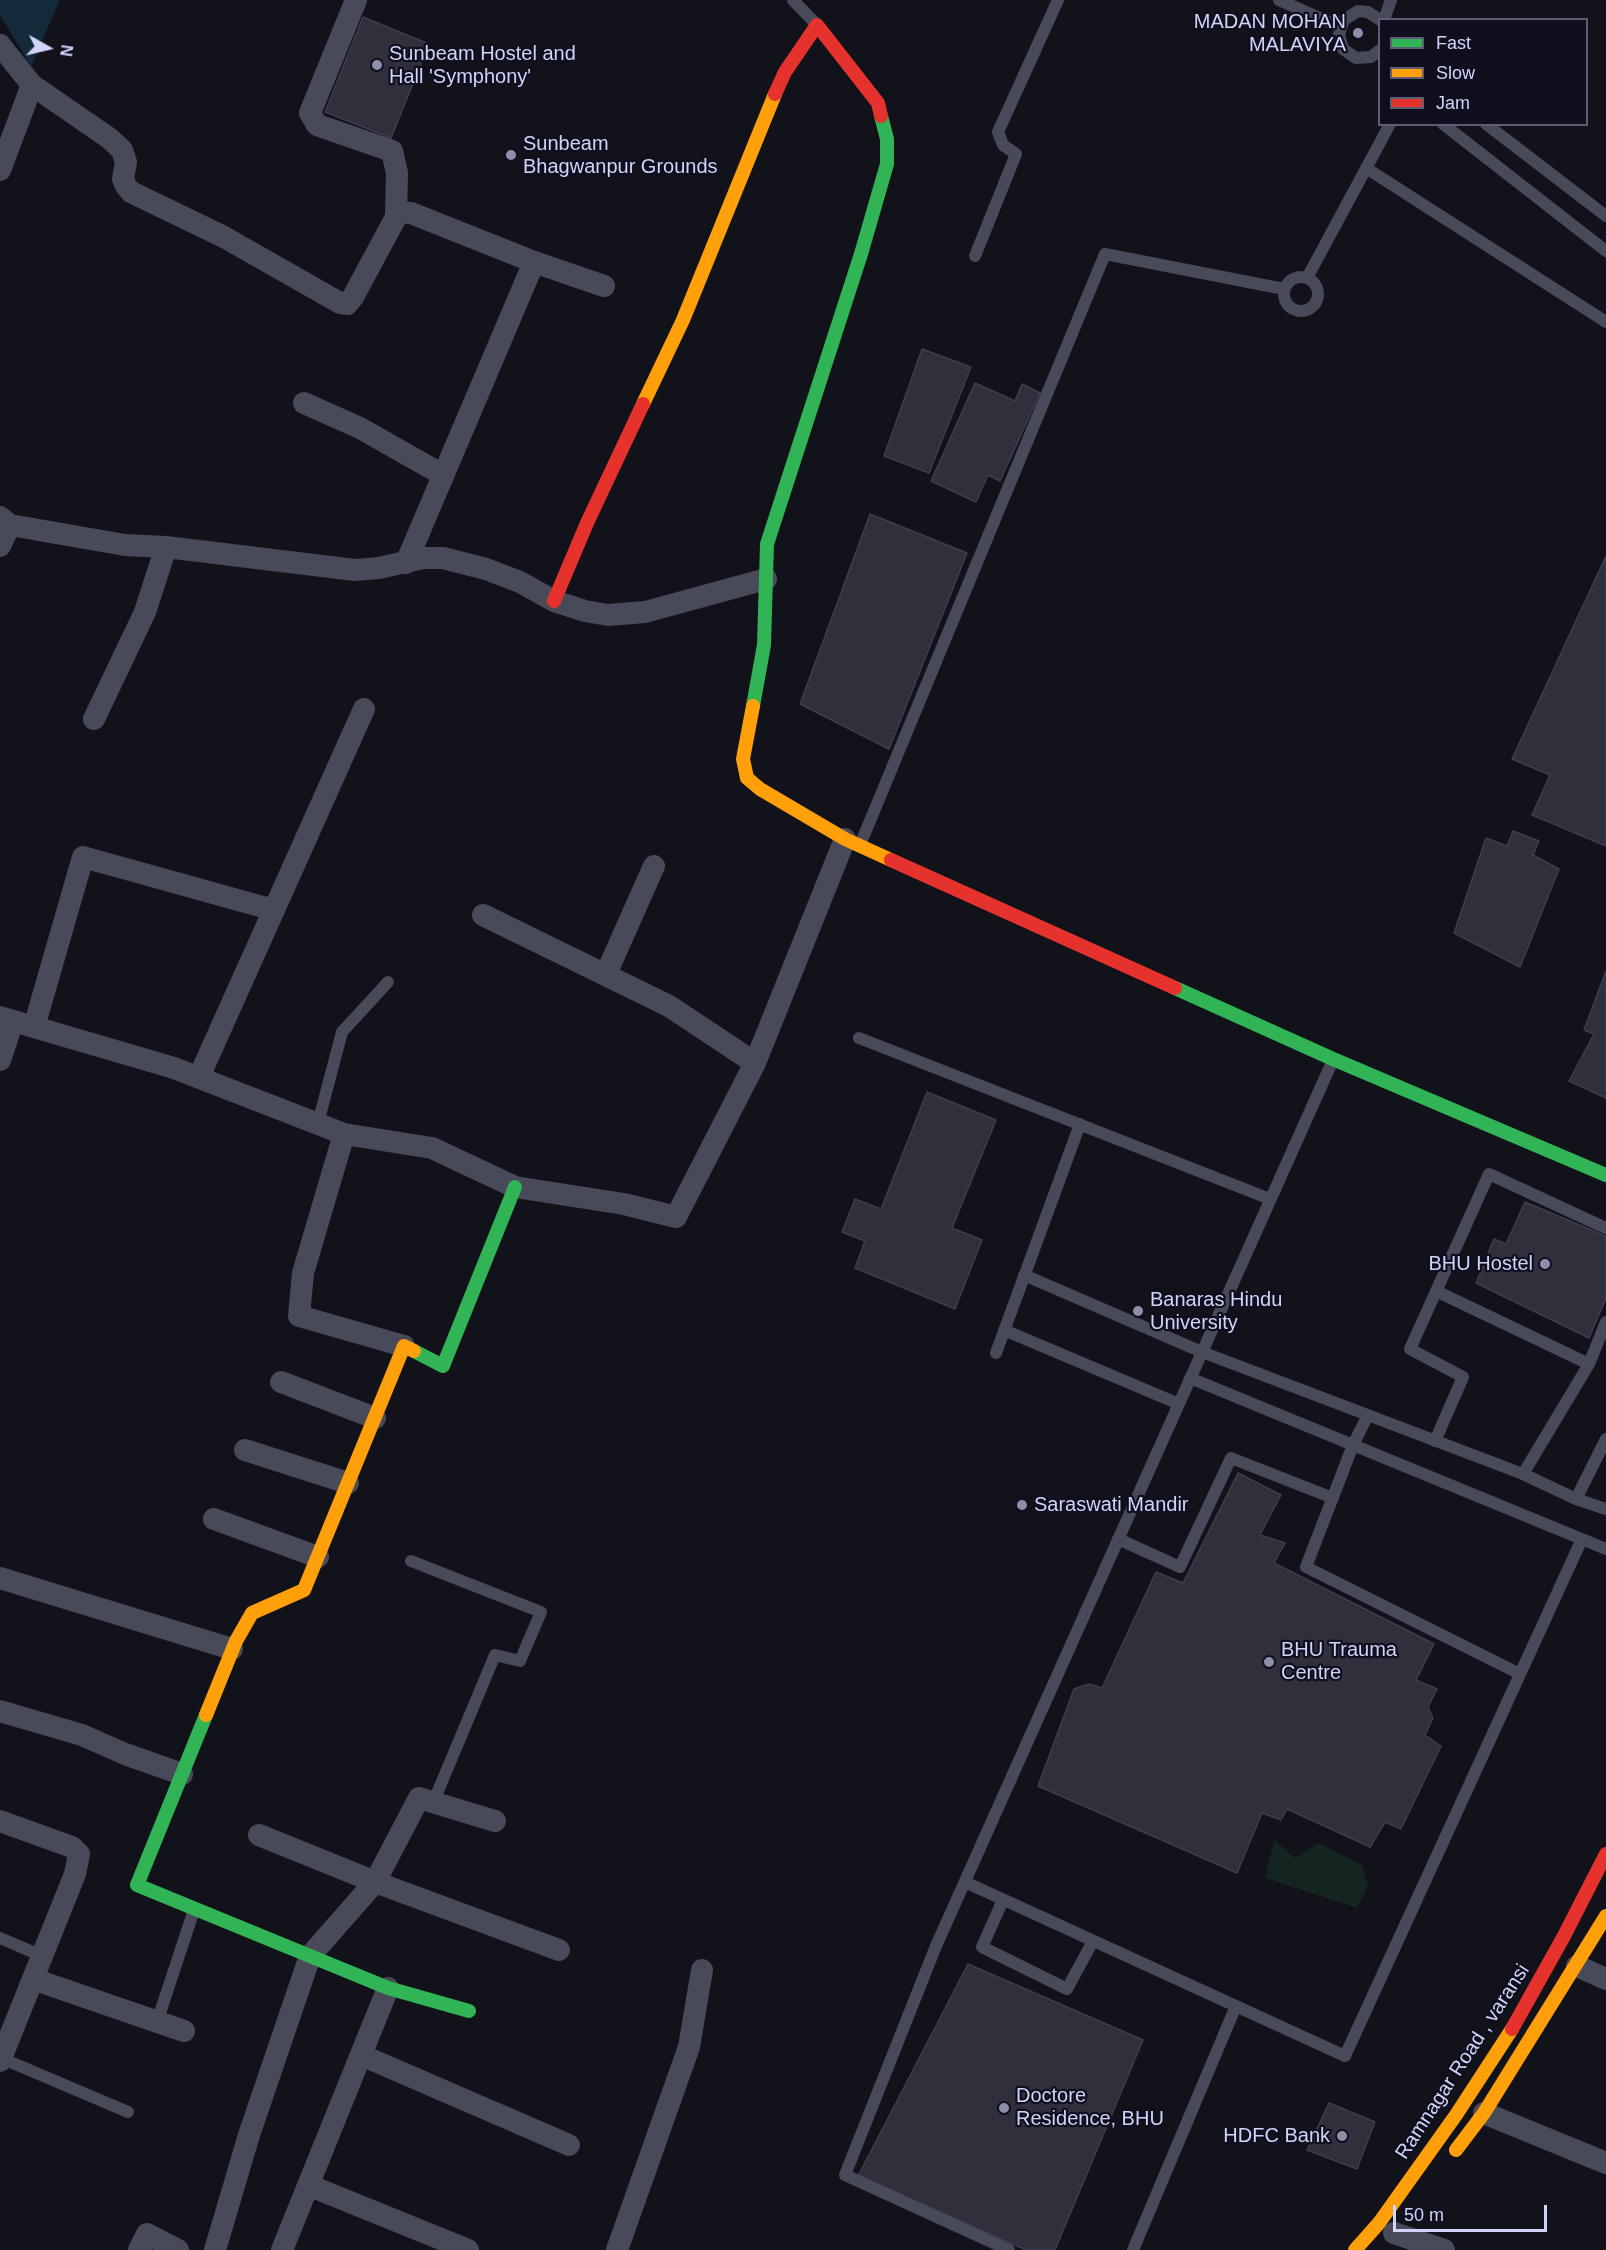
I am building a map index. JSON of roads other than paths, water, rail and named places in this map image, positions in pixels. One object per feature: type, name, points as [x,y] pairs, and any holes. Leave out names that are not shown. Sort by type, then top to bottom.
[{"type":"street","points":[[349,2],[310,113],[317,125],[392,151],[397,173],[396,217]]},
{"type":"street","points":[[554,601],[587,523],[683,320],[724,223],[766,112],[785,72],[817,25],[879,103],[887,139],[886,164],[861,254],[767,544],[764,645],[743,759],[747,778],[760,789],[852,842],[1333,1059],[1606,1175]]},
{"type":"street","points":[[0,45],[32,85],[109,138],[122,150],[126,162],[123,178],[131,192],[224,237],[340,303],[347,303],[353,297],[396,217],[401,212],[411,213],[534,262],[604,286]]},
{"type":"street","points":[[0,170],[32,85]]},
{"type":"street","points":[[406,563],[534,262]]},
{"type":"street","points":[[304,403],[360,428],[443,475]]},
{"type":"street","points":[[0,546],[5,521],[125,544],[355,570],[406,563],[423,558],[442,558],[486,569],[512,579],[554,601],[585,611],[608,615],[645,612],[766,579]]},
{"type":"street","points":[[94,719],[146,612],[166,547]]},
{"type":"street","points":[[200,1077],[364,709]]},
{"type":"street","points":[[16,1022],[174,1068],[344,1134],[432,1148],[515,1187],[624,1204],[676,1217],[755,1063],[852,842]]},
{"type":"street","points":[[0,1060],[83,856],[274,910]]},
{"type":"street","points":[[606,974],[654,866]]},
{"type":"street","points":[[483,915],[669,1006],[755,1063]]},
{"type":"street","points":[[344,1134],[303,1273],[299,1316],[404,1346],[444,1366],[515,1187]]},
{"type":"street","points":[[404,1346],[304,1590],[252,1613],[232,1649],[136,1885],[388,1988],[470,2011]]},
{"type":"street","points":[[281,1382],[375,1418]]},
{"type":"street","points":[[245,1450],[348,1483]]},
{"type":"street","points":[[214,1519],[318,1557]]},
{"type":"street","points":[[0,1578],[232,1649]]},
{"type":"street","points":[[0,1711],[82,1735],[125,1754],[182,1774]]},
{"type":"street","points":[[215,2250],[249,2134],[310,1956],[375,1882],[419,1798],[495,1821]]},
{"type":"street","points":[[0,1821],[72,1847],[79,1854],[75,1874],[1,2059]]},
{"type":"street","points":[[259,1835],[375,1882],[559,1950]]},
{"type":"street","name":"Ramnagar Road , varansi","points":[[1355,2250],[1379,2223],[1511,2031],[1606,1854]]},
{"type":"street","points":[[1449,2159],[1484,2113],[1606,1916]]},
{"type":"street","points":[[1577,1966],[1606,1979]]},
{"type":"street","points":[[617,2250],[689,2047],[702,1970]]},
{"type":"street","points":[[33,1979],[184,2031]]},
{"type":"street","points":[[282,2250],[388,1988]]},
{"type":"street","points":[[361,2055],[569,2145]]},
{"type":"street","points":[[1484,2113],[1606,2163]]},
{"type":"street","points":[[308,2185],[468,2250]]},
{"type":"street","points":[[1394,2233],[1444,2250]]},
{"type":"street","points":[[139,2250],[147,2234],[178,2250]]},
{"type":"lane","points":[[793,0],[817,25]]},
{"type":"lane","points":[[975,256],[1016,154],[1003,146],[998,132],[1058,0]]},
{"type":"lane","points":[[1279,0],[1340,27]]},
{"type":"lane","points":[[1362,0],[1340,27],[1340,42],[1349,55],[1364,58],[1377,57]]},
{"type":"lane","points":[[1385,18],[1391,0]]},
{"type":"lane","points":[[1350,15],[1358,11],[1368,12],[1378,19]]},
{"type":"lane","points":[[1307,278],[1389,126]]},
{"type":"lane","points":[[1446,126],[1606,251]]},
{"type":"lane","points":[[1489,126],[1606,216]]},
{"type":"lane","points":[[1366,168],[1606,321]]},
{"type":"lane","points":[[852,842],[1105,254],[1284,289]]},
{"type":"lane","points":[[1296,278],[1307,278],[1316,285],[1318,296],[1316,302],[1308,310],[1292,308],[1285,300],[1284,289],[1296,278]]},
{"type":"lane","points":[[318,1123],[342,1032],[388,982]]},
{"type":"lane","points":[[859,1038],[1270,1199]]},
{"type":"lane","points":[[1009,2250],[845,2175],[936,1946],[1333,1059]]},
{"type":"lane","points":[[996,1353],[1080,1124]]},
{"type":"lane","points":[[1435,1441],[1463,1377],[1410,1349],[1489,1174],[1606,1228]]},
{"type":"lane","points":[[1024,1275],[1202,1352],[1522,1474],[1606,1509]]},
{"type":"lane","points":[[1436,1291],[1588,1364]]},
{"type":"lane","points":[[1522,1474],[1588,1364],[1606,1322]]},
{"type":"lane","points":[[1004,1330],[1179,1404]]},
{"type":"lane","points":[[1190,1378],[1606,1549]]},
{"type":"lane","points":[[1368,1416],[1353,1445],[1306,1567],[1520,1674]]},
{"type":"lane","points":[[1576,1498],[1606,1439]]},
{"type":"lane","points":[[1118,1539],[1180,1568],[1231,1458],[1333,1498]]},
{"type":"lane","points":[[965,1882],[1345,2056],[1582,1539]]},
{"type":"lane","points":[[411,1561],[540,1612],[520,1661],[495,1655],[433,1803]]},
{"type":"lane","points":[[1003,1900],[982,1947],[1067,1989],[1093,1941]]},
{"type":"lane","points":[[157,2022],[195,1909]]},
{"type":"lane","points":[[0,1938],[42,1956]]},
{"type":"lane","points":[[1133,2250],[1236,2006]]},
{"type":"lane","points":[[1,2059],[128,2112]]},
{"type":"water","points":[[0,0],[60,0],[31,66],[0,15]]},
{"type":"place","name":"MADAN MOHAN MALAVIYA","points":[[1358,33]]},
{"type":"place","name":"Sunbeam Hostel and Hall 'Symphony'","points":[[377,65]]},
{"type":"place","name":"Sunbeam Bhagwanpur Grounds","points":[[511,155]]},
{"type":"place","name":"BHU Hostel","points":[[1545,1264]]},
{"type":"place","name":"Banaras Hindu University","points":[[1138,1311]]},
{"type":"place","name":"Saraswati Mandir","points":[[1022,1505]]},
{"type":"place","name":"BHU Trauma Centre","points":[[1269,1662]]},
{"type":"place","name":"Doctore Residence, BHU","points":[[1004,2108]]},
{"type":"place","name":"HDFC Bank","points":[[1342,2136]]}]
